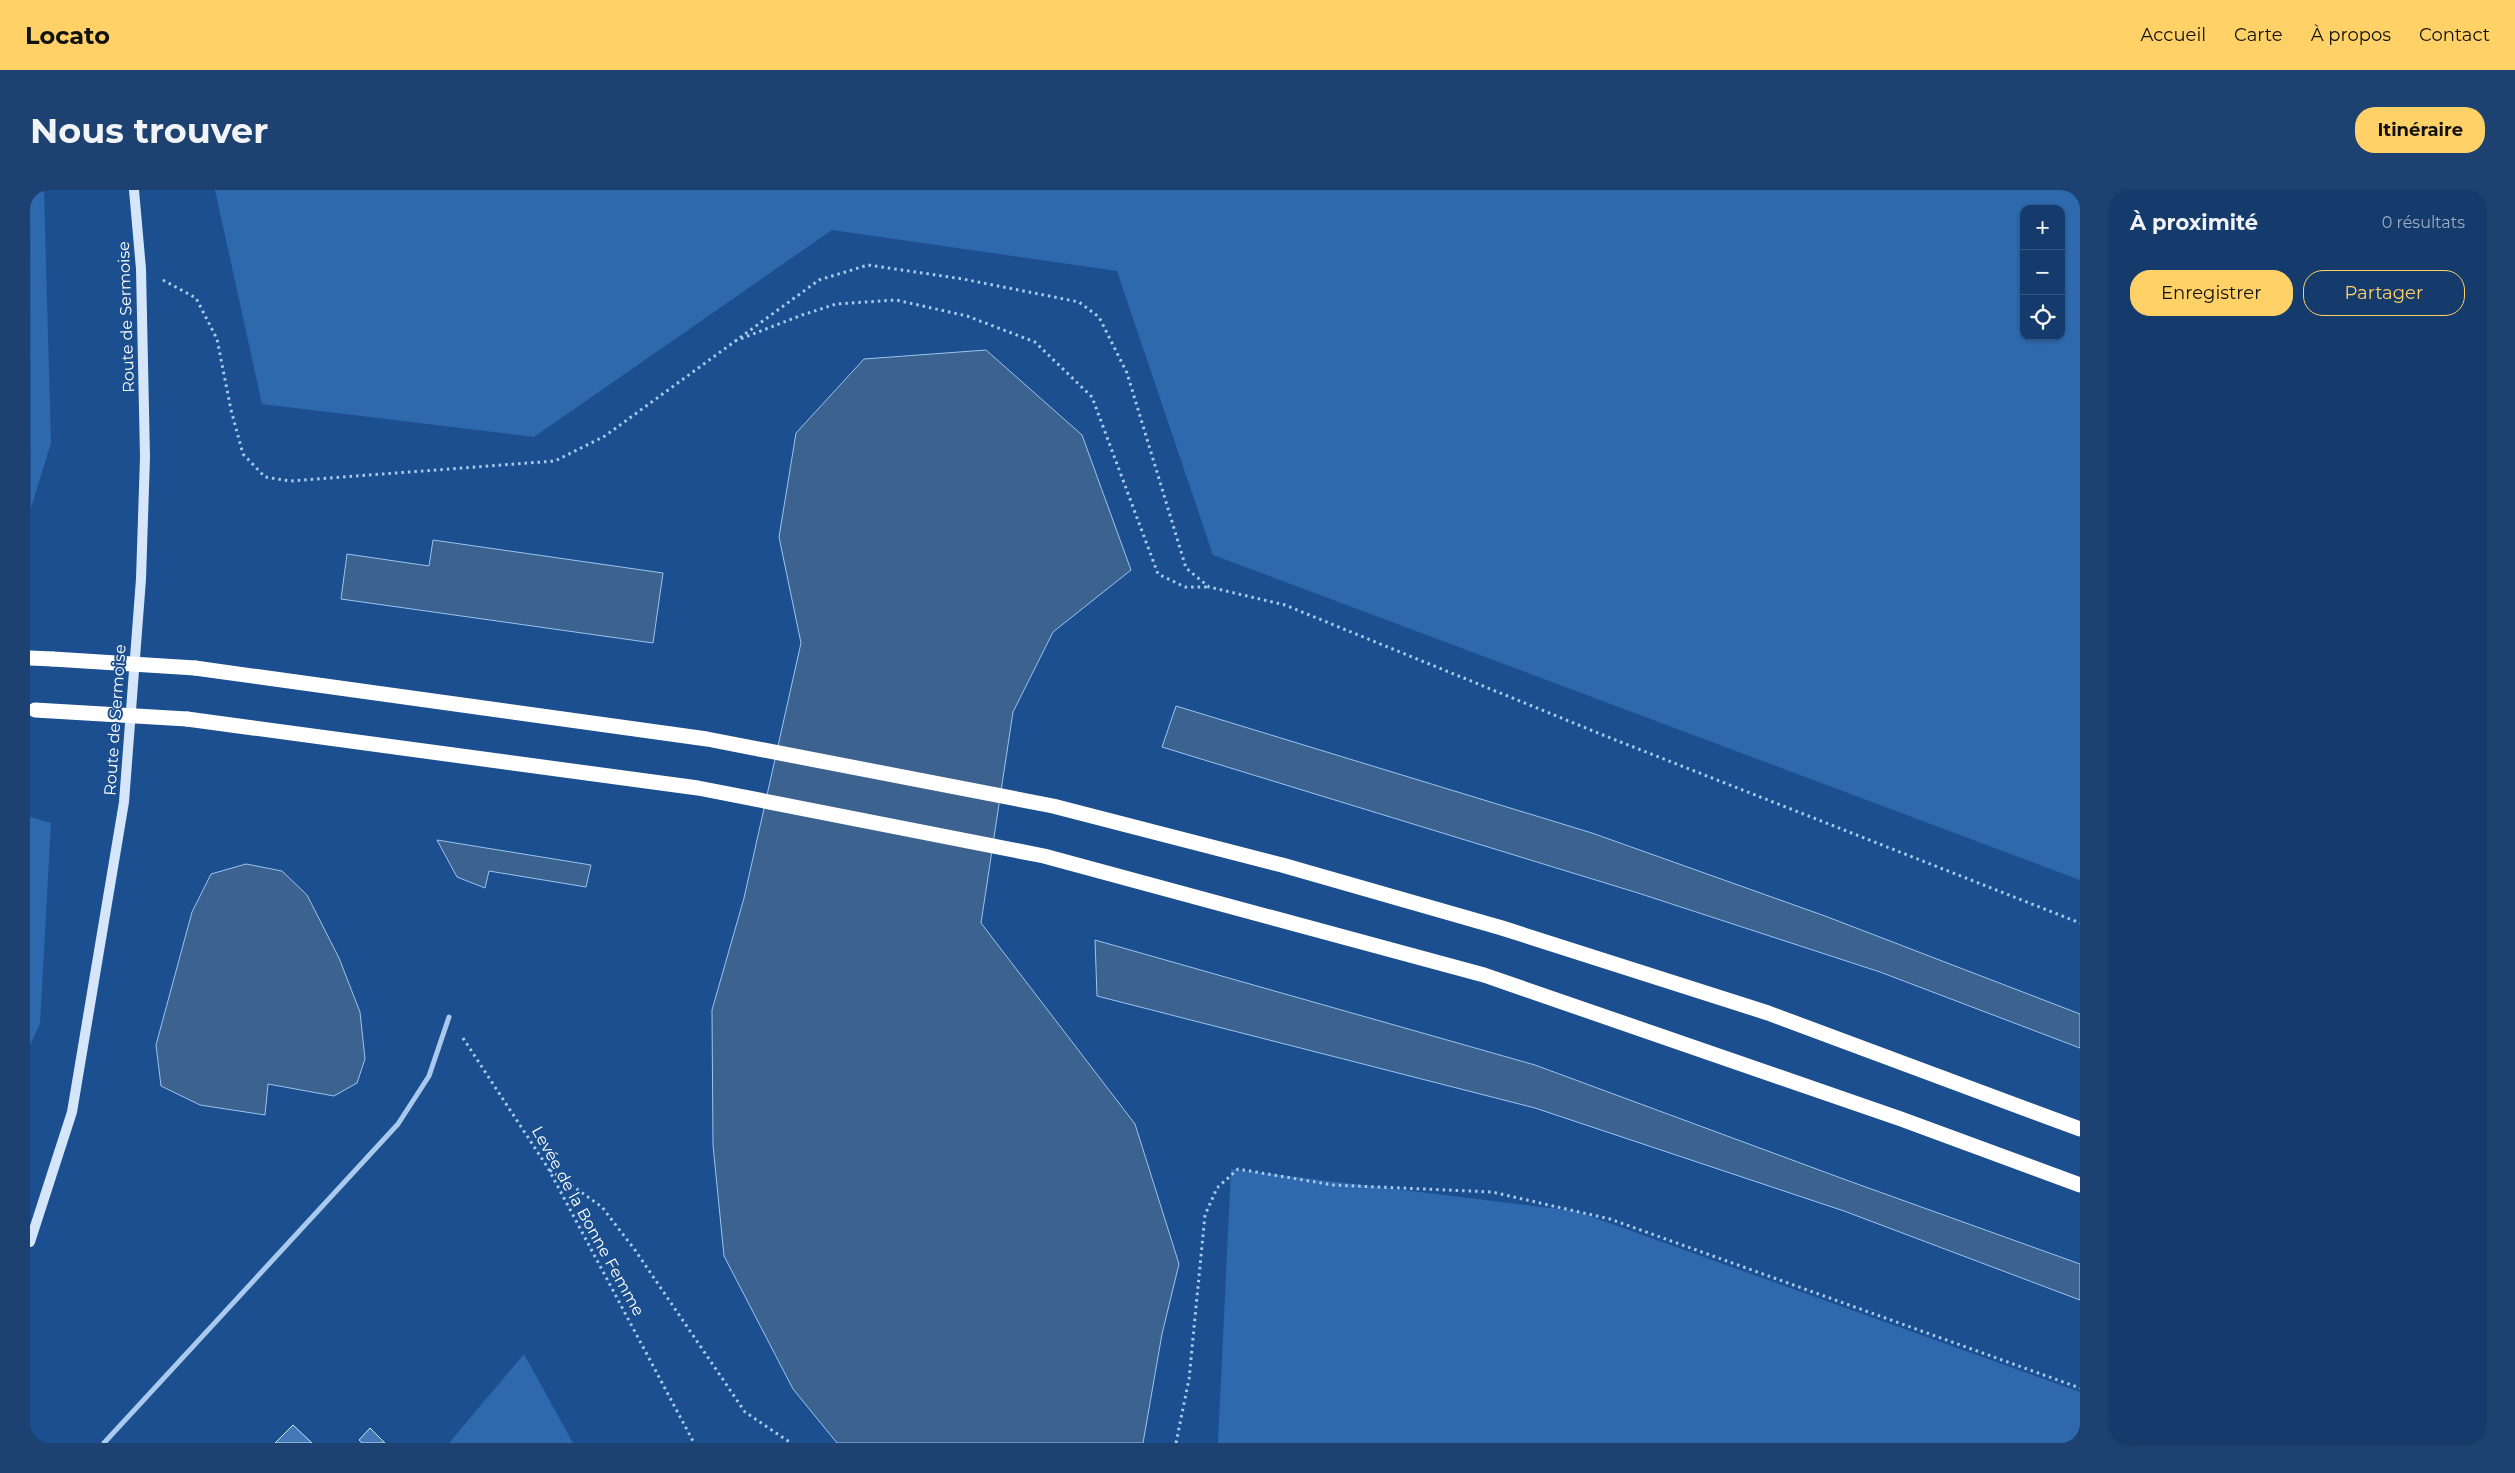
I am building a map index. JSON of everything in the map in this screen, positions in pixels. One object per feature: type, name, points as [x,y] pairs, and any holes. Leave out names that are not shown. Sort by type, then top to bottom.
[{"type":"highway","points":[[30,658],[195,668],[707,739],[1053,806],[1282,865],[1502,928],[1768,1013],[2080,1129]]},
{"type":"highway","points":[[33,710],[186,719],[698,788],[1044,856],[1484,975],[1901,1119],[2080,1184]]},
{"type":"main road","name":"Route de Sermoise","points":[[30,1242],[72,1112],[124,802],[141,579],[146,457],[141,268],[134,190]]},
{"type":"street","points":[[104,1443],[398,1124],[429,1076],[449,1017]]},
{"type":"path","points":[[141,268],[196,298],[217,339],[231,410],[243,454],[264,477],[290,481],[555,461],[605,436],[730,343],[819,280],[868,265],[963,279],[1079,302],[1099,317],[1126,373],[1186,568],[1209,587]]},
{"type":"path","points":[[730,343],[836,304],[896,300],[967,316],[1035,342],[1092,397],[1158,574],[1185,587],[1209,587],[1285,605],[1602,735],[2080,923]]},
{"type":"path","name":"Levée de la Bonne Femme","points":[[449,1017],[512,1110],[548,1168],[694,1443]]},
{"type":"path","points":[[548,1168],[602,1207],[635,1250],[745,1412],[791,1443]]},
{"type":"path","points":[[1176,1443],[1189,1379],[1205,1215],[1216,1188],[1238,1169],[1333,1185],[1492,1192],[1610,1219],[2080,1388]]},
{"type":"shaded area","points":[[30,190],[44,190],[51,443],[31,508]]},
{"type":"shaded area","points":[[215,190],[2080,190],[2080,880],[1213,555],[1117,271],[832,230],[534,437],[262,404]]},
{"type":"shaded area","points":[[986,350],[1082,435],[1131,570],[1053,632],[1013,712],[981,923],[1135,1124],[1179,1264],[1162,1334],[1143,1443],[837,1443],[793,1389],[724,1256],[713,1145],[712,1010],[744,898],[801,643],[779,537],[796,433],[864,359]]},
{"type":"shaded area","points":[[433,540],[663,573],[653,643],[341,599],[347,554],[429,566]]},
{"type":"shaded area","points":[[1176,706],[1592,833],[1825,916],[2080,1014],[2080,1048],[1880,972],[1638,893],[1162,747]]},
{"type":"shaded area","points":[[30,817],[51,823],[40,1024],[30,1045]]},
{"type":"shaded area","points":[[437,840],[591,865],[586,887],[489,871],[485,888],[457,877]]},
{"type":"shaded area","points":[[246,864],[282,871],[307,895],[339,958],[360,1012],[365,1059],[357,1083],[334,1096],[268,1084],[265,1115],[200,1105],[161,1086],[156,1045],[192,912],[211,874]]},
{"type":"shaded area","points":[[1095,940],[1535,1065],[2080,1264],[2080,1300],[1844,1211],[1535,1108],[1097,996]]},
{"type":"shaded area","points":[[1231,1169],[1576,1211],[2080,1392],[2080,1443],[1218,1443]]},
{"type":"shaded area","points":[[524,1354],[573,1443],[449,1443]]},
{"type":"building","points":[[293,1425],[312,1443],[275,1443]]},
{"type":"building","points":[[370,1428],[385,1443],[362,1443],[359,1440]]}]
